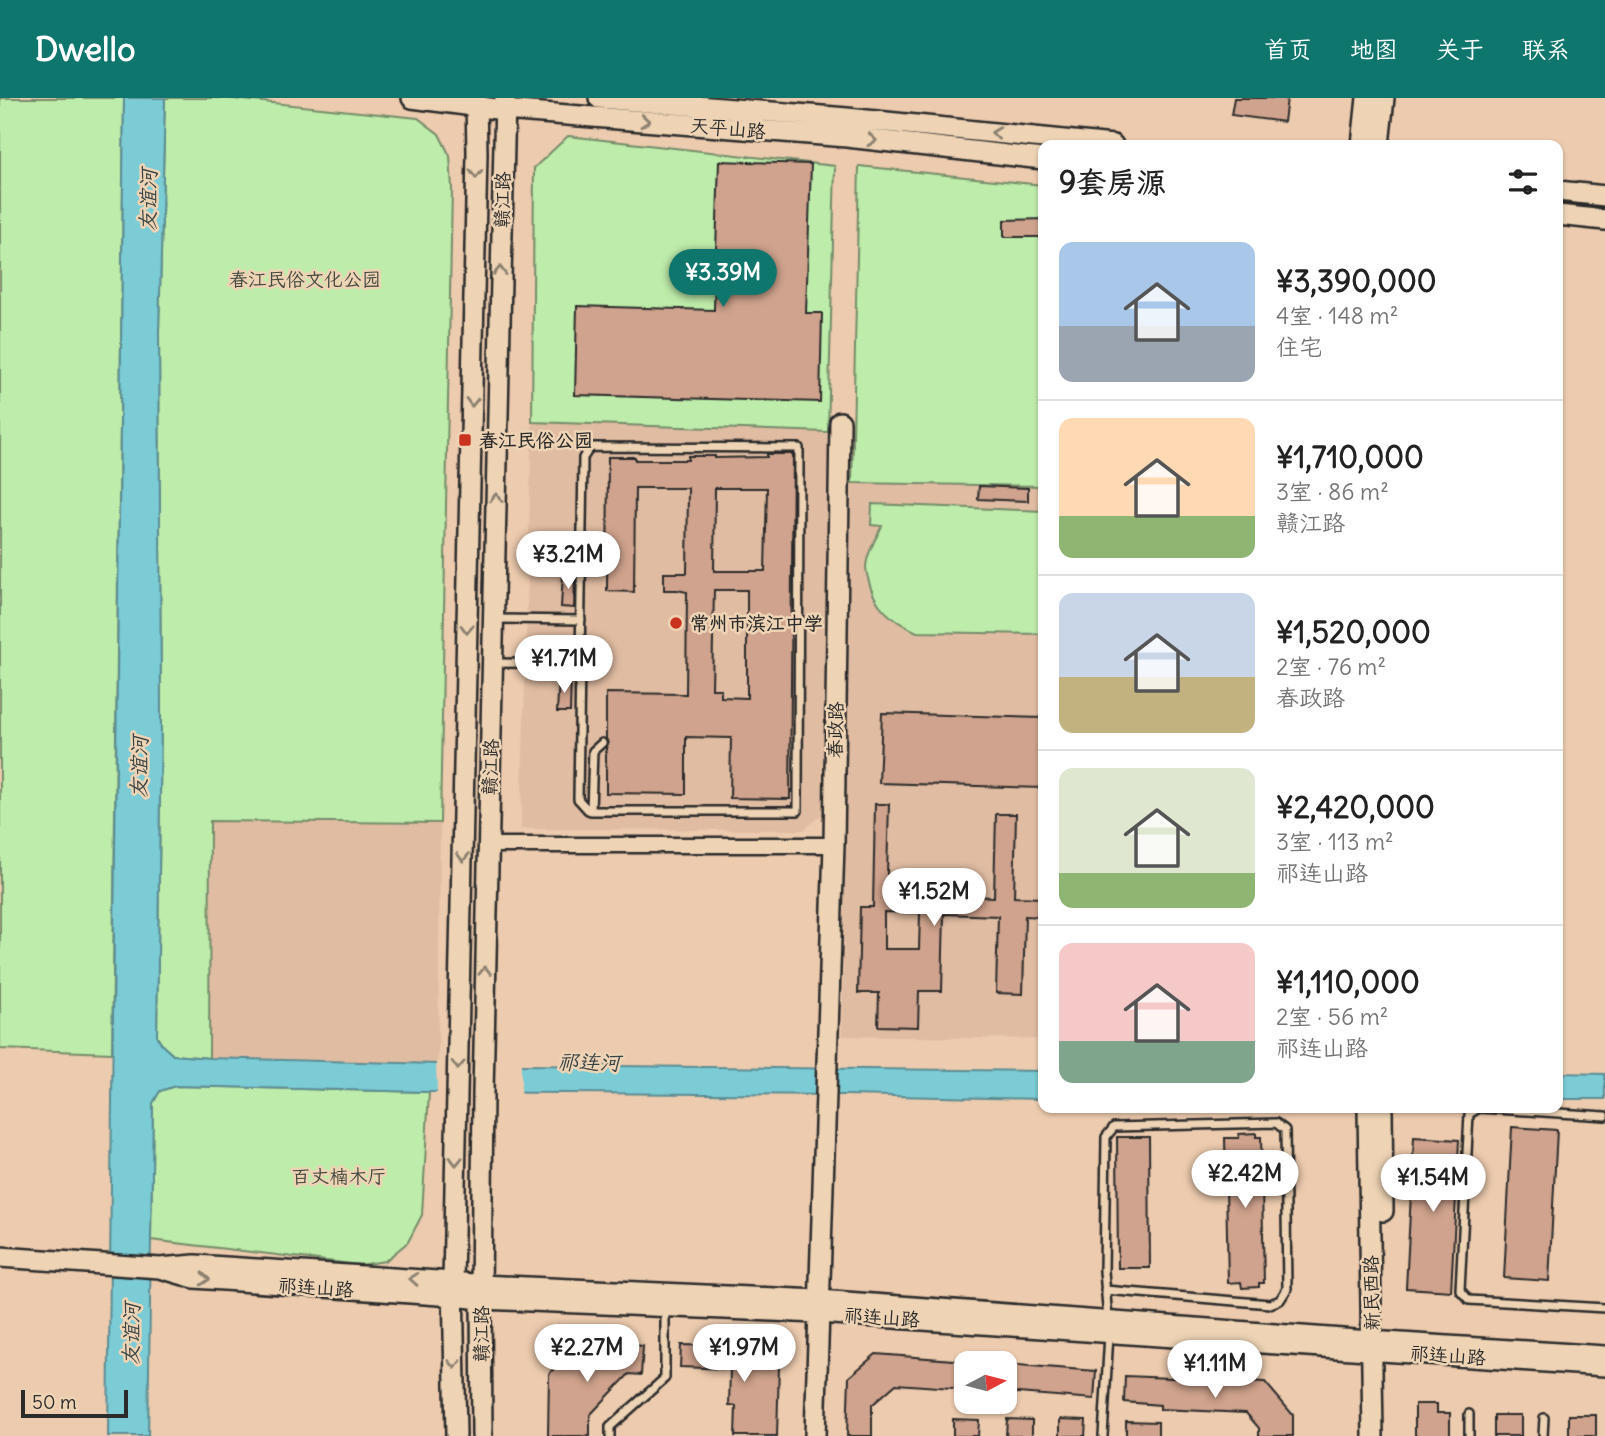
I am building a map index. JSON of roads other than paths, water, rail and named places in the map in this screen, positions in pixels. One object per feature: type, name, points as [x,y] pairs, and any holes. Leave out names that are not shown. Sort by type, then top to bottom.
[{"type":"street","name":"天平山路","points":[[412,98],[504,104],[848,137],[1038,158]]},
{"type":"street","name":"天平山路","points":[[599,98],[848,118],[1064,140]]},
{"type":"street","points":[[1363,140],[1367,98]]},
{"type":"street","points":[[1380,140],[1384,98]]},
{"type":"street","name":"赣江路","points":[[456,1436],[454,1289],[476,102]]},
{"type":"street","name":"赣江路","points":[[482,1436],[482,1093],[504,104]]},
{"type":"street","points":[[1563,192],[1605,196]]},
{"type":"street","points":[[1563,216],[1605,220]]},
{"type":"street","name":"春政路","points":[[818,1307],[834,845],[840,422]]},
{"type":"street","points":[[487,845],[834,845]]},
{"type":"street","name":"新民西路","points":[[1375,1113],[1378,1346],[1385,1436]]},
{"type":"street","name":"祁连山路","points":[[0,1257],[160,1268],[195,1265],[665,1306],[818,1307]]},
{"type":"street","name":"祁连山路","points":[[481,1292],[818,1307],[1378,1346],[1605,1366]]},
{"type":"street","points":[[815,1436],[818,1307]]},
{"type":"street","name":"祁连山路","points":[[1378,1346],[1605,1356]]},
{"type":"street","name":"新民西路","points":[[1373,1436],[1378,1346]]},
{"type":"lane","points":[[590,447],[799,448],[798,811],[588,810],[578,799],[581,620],[583,458],[590,447]]},
{"type":"lane","points":[[494,619],[581,620]]},
{"type":"lane","points":[[493,663],[580,664]]},
{"type":"lane","points":[[591,811],[593,751],[602,743]]},
{"type":"lane","points":[[1471,1113],[1460,1290],[1469,1300],[1605,1308]]},
{"type":"lane","points":[[1563,1113],[1605,1115]]},
{"type":"lane","points":[[1103,1436],[1109,1327],[1105,1290],[1104,1271],[1106,1137],[1114,1127],[1276,1123],[1285,1130],[1287,1289],[1280,1300],[1270,1304],[1105,1290]]},
{"type":"lane","points":[[610,1436],[610,1427],[665,1378],[665,1306]]},
{"type":"lane","points":[[1469,1414],[1469,1436]]},
{"type":"lane","points":[[1544,1418],[1544,1436]]},
{"type":"water","name":"友谊河","points":[[124,98],[165,98],[159,332],[161,715],[157,1037],[163,1046],[173,1055],[209,1058],[438,1064],[1038,1071],[1038,1099],[429,1092],[175,1086],[160,1091],[153,1103],[148,1436],[108,1436]]},
{"type":"water","points":[[1563,1073],[1605,1074],[1605,1099],[1563,1099]]},
{"type":"place","name":"春江民俗公园","points":[[465,440]]},
{"type":"place","name":"常州市滨江中学","points":[[676,623]]},
{"type":"park label","name":"春江民俗文化公园","points":[[305,279]]},
{"type":"park label","name":"百丈楠木厅","points":[[339,1176]]},
{"type":"water label","name":"祁连河","points":[[589,1062]]}]
